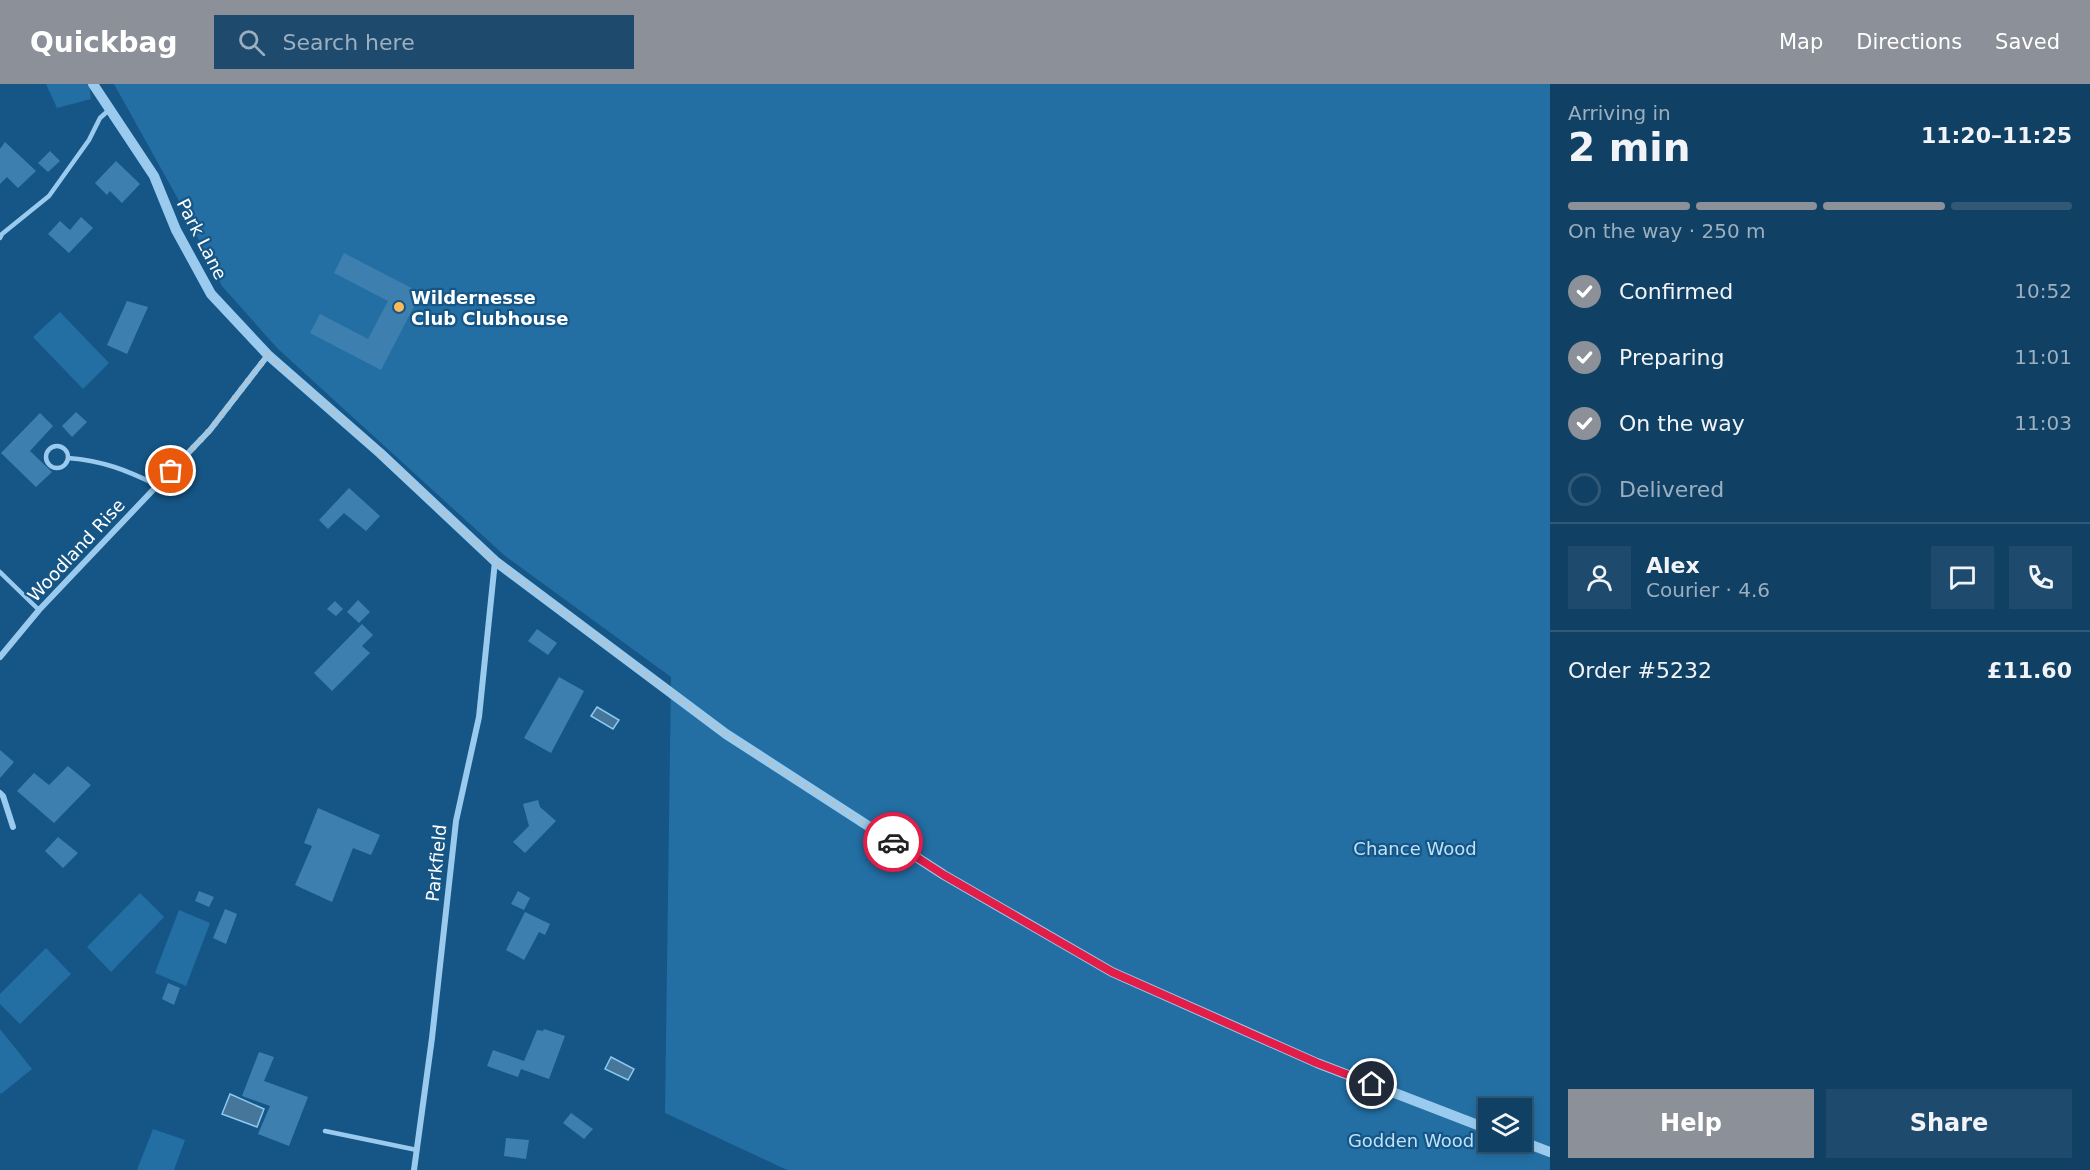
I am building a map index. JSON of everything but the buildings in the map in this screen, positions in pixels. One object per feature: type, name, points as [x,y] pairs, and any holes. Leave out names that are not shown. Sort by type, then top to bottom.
[{"type":"street","name":"Park Lane","points":[[93,84],[154,176],[177,230],[211,294],[268,355],[380,453],[495,561],[726,734],[944,875],[1112,972],[1317,1063],[1478,1125]]},
{"type":"street","name":"Woodland Rise","points":[[0,657],[39,610],[210,430],[268,355]]},
{"type":"street","name":"Parkfield","points":[[414,1170],[432,1038],[456,821],[478,717],[495,561]]},
{"type":"street","points":[[0,793],[3,795],[13,827]]},
{"type":"street","points":[[1532,1145],[1550,1152]]},
{"type":"lane","points":[[0,238],[49,196],[89,140],[100,118],[110,109]]},
{"type":"lane","points":[[57,446],[66,451],[68,458],[63,467],[56,468],[49,465],[46,458],[50,448],[57,446]]},
{"type":"lane","points":[[68,458],[91,460],[122,468],[158,485]]},
{"type":"lane","points":[[0,572],[39,610]]},
{"type":"lane","points":[[325,1131],[417,1150]]},
{"type":"green space","points":[[46,84],[89,84],[91,99],[57,108]]},
{"type":"green space","points":[[114,84],[1550,84],[1550,1170],[787,1170],[665,1113],[671,677],[504,555],[277,348],[222,286],[183,208]]},
{"type":"green space","points":[[60,312],[109,363],[83,389],[33,337]]},
{"type":"green space","points":[[140,893],[164,917],[111,972],[87,947]]},
{"type":"green space","points":[[179,910],[210,923],[186,986],[155,973]]},
{"type":"green space","points":[[46,948],[71,974],[20,1024],[0,1004],[0,994]]},
{"type":"green space","points":[[0,1029],[32,1069],[1,1094],[0,1093]]},
{"type":"green space","points":[[153,1129],[185,1140],[174,1170],[137,1170]]},
{"type":"shaded area","points":[[597,707],[619,720],[613,729],[591,716]]},
{"type":"shaded area","points":[[611,1057],[634,1069],[628,1080],[605,1069]]},
{"type":"shaded area","points":[[230,1094],[264,1109],[257,1127],[222,1114]]},
{"type":"way so far","points":[[171,471],[210,430],[268,355],[380,453],[495,561],[726,734],[893,842]]},
{"type":"place","name":"Wildernesse Club Clubhouse","points":[[399,307]]},
{"type":"route","points":[[893,842],[944,875],[1112,972],[1317,1063],[1372,1084]]},
{"type":"park label","name":"Chance Wood","points":[[1415,848]]},
{"type":"park label","name":"Godden Wood","points":[[1411,1140]]}]
